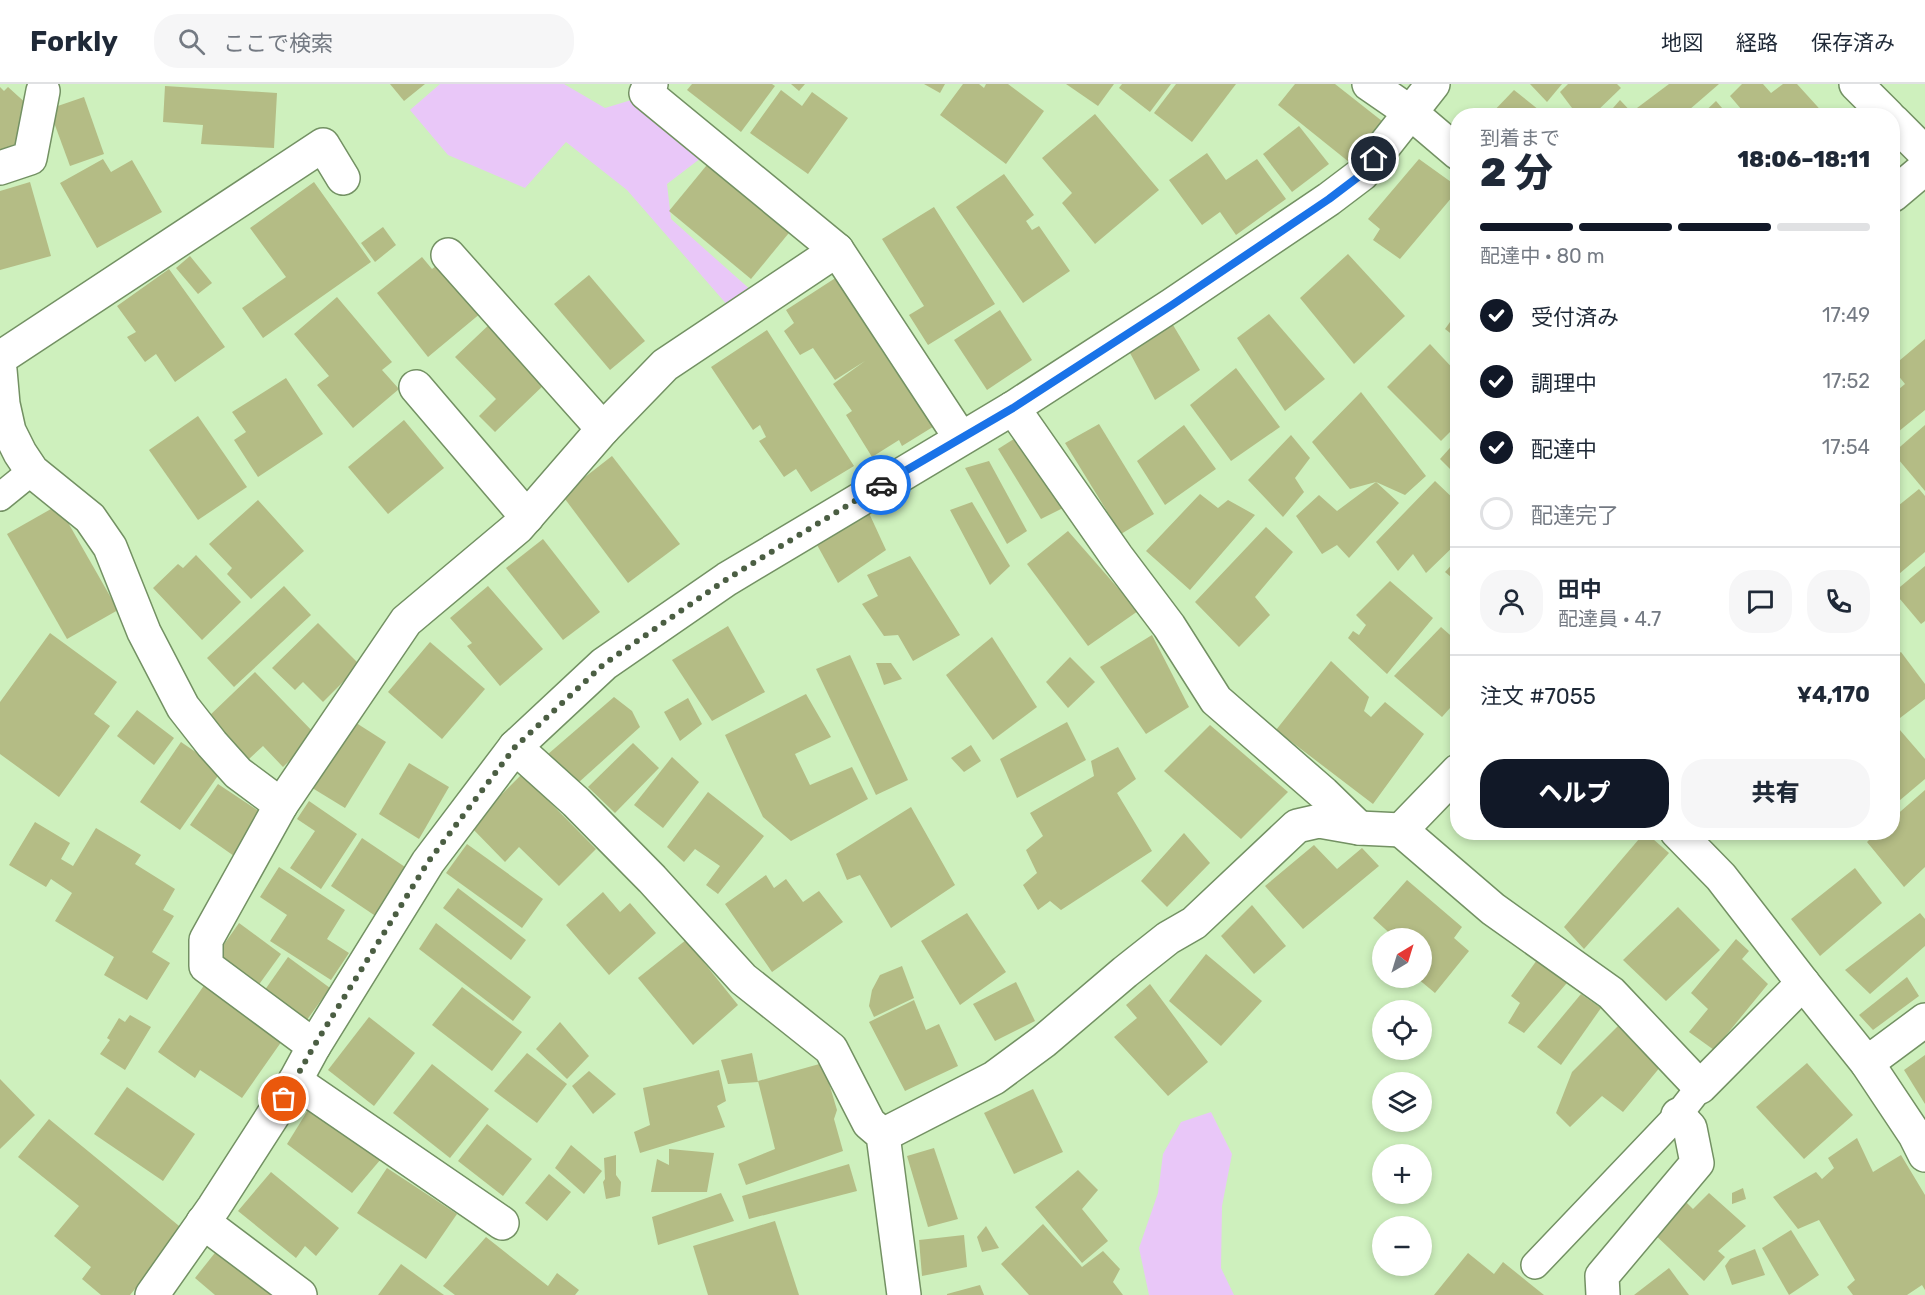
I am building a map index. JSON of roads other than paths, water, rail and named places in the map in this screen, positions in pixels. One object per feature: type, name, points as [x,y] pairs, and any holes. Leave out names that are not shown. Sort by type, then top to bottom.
[{"type":"street","points":[[651,84],[646,93],[837,250],[960,437]]},
{"type":"street","points":[[1369,84],[1411,113],[1450,146]]},
{"type":"street","points":[[152,1295],[296,1081],[314,1046],[428,862],[515,747],[604,664],[727,579],[960,437],[1013,408],[1172,305],[1329,199],[1362,174],[1433,84]]},
{"type":"street","points":[[1856,84],[1880,108]]},
{"type":"street","points":[[0,168],[30,158],[43,91]]},
{"type":"street","points":[[1900,128],[1925,153]]},
{"type":"street","points":[[0,358],[323,145],[343,178]]},
{"type":"street","points":[[1900,189],[1925,168]]},
{"type":"street","points":[[314,1046],[206,966],[206,940],[281,805],[406,621],[518,527],[603,429],[665,365],[837,250]]},
{"type":"street","points":[[448,255],[603,429]]},
{"type":"street","points":[[0,370],[3,404],[9,431],[32,471],[90,518],[110,547],[144,632],[183,707],[238,773],[281,805]]},
{"type":"street","points":[[416,387],[527,517]]},
{"type":"street","points":[[1013,408],[1169,626],[1216,700],[1323,793],[1359,828]]},
{"type":"street","points":[[515,747],[576,802],[652,879],[743,979],[831,1049],[869,1123],[883,1135],[904,1295]]},
{"type":"street","points":[[1401,830],[1450,779]]},
{"type":"street","points":[[883,1135],[994,1078],[1044,1041],[1168,938],[1194,923],[1297,826],[1319,821],[1359,828],[1401,830],[1492,909],[1611,993],[1700,1087],[1803,983]]},
{"type":"street","points":[[1685,840],[1721,877],[1867,1063],[1915,1135],[1925,1155]]},
{"type":"street","points":[[1867,1063],[1925,1020]]},
{"type":"street","points":[[296,1081],[502,1223]]},
{"type":"street","points":[[1603,1295],[1602,1276],[1697,1164],[1690,1128],[1678,1115]]},
{"type":"street","points":[[203,1222],[300,1295]]},
{"type":"lane","points":[[0,497],[32,471]]},
{"type":"lane","points":[[1535,1265],[1678,1115],[1700,1087]]}]
